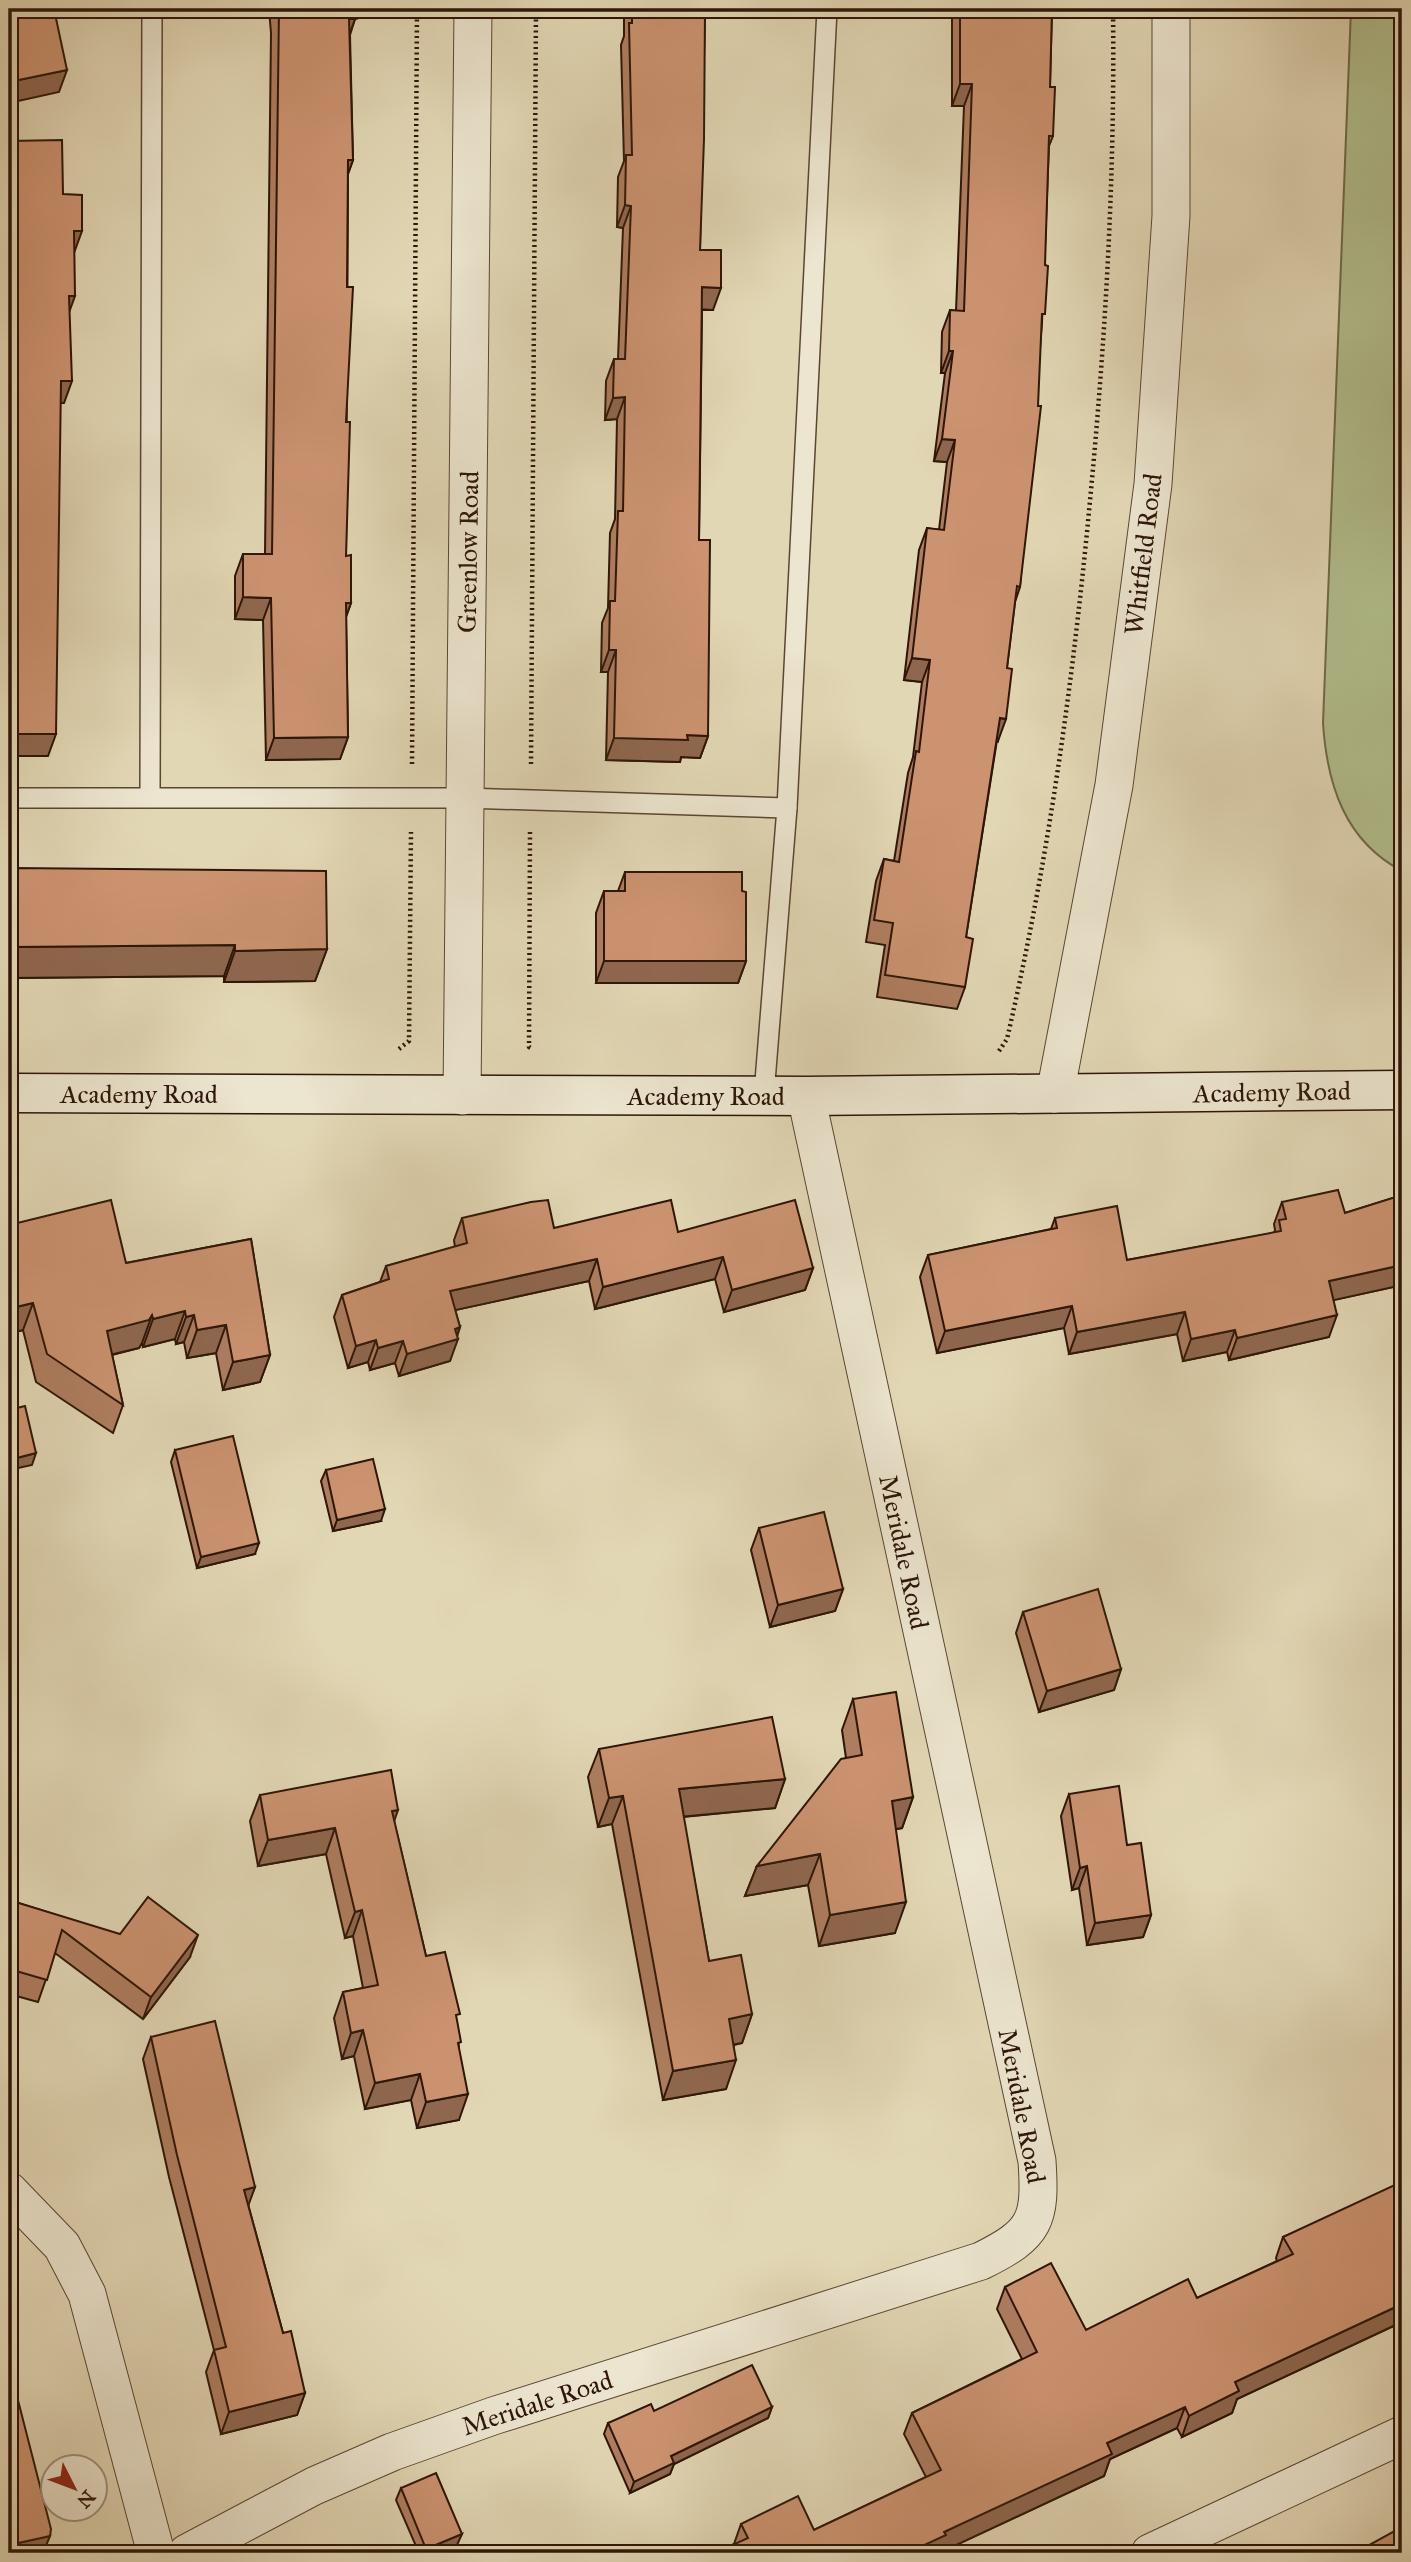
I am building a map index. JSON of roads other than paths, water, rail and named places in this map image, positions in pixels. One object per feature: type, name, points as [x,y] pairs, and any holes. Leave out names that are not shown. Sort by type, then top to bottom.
[{"type":"main road","name":"Academy Road","points":[[9,1093],[463,1096],[764,1094],[806,1097],[1402,1090]]},
{"type":"street","name":"Greenlow Road","points":[[463,1096],[473,9]]},
{"type":"street","name":"Whitfield Road","points":[[1055,1094],[1114,785],[1153,484],[1171,216],[1171,9]]},
{"type":"street","name":"Meridale Road","points":[[187,2553],[314,2486],[392,2452],[493,2416],[981,2261],[1013,2246],[1032,2225],[1039,2195],[1037,2161],[806,1097]]},
{"type":"street","points":[[9,2191],[62,2246],[87,2294],[156,2553]]},
{"type":"street","points":[[1150,2553],[1402,2435]]},
{"type":"lane","points":[[150,796],[155,34],[152,9]]},
{"type":"lane","points":[[764,1094],[787,808],[827,9]]},
{"type":"lane","points":[[9,798],[412,797],[787,808]]}]
